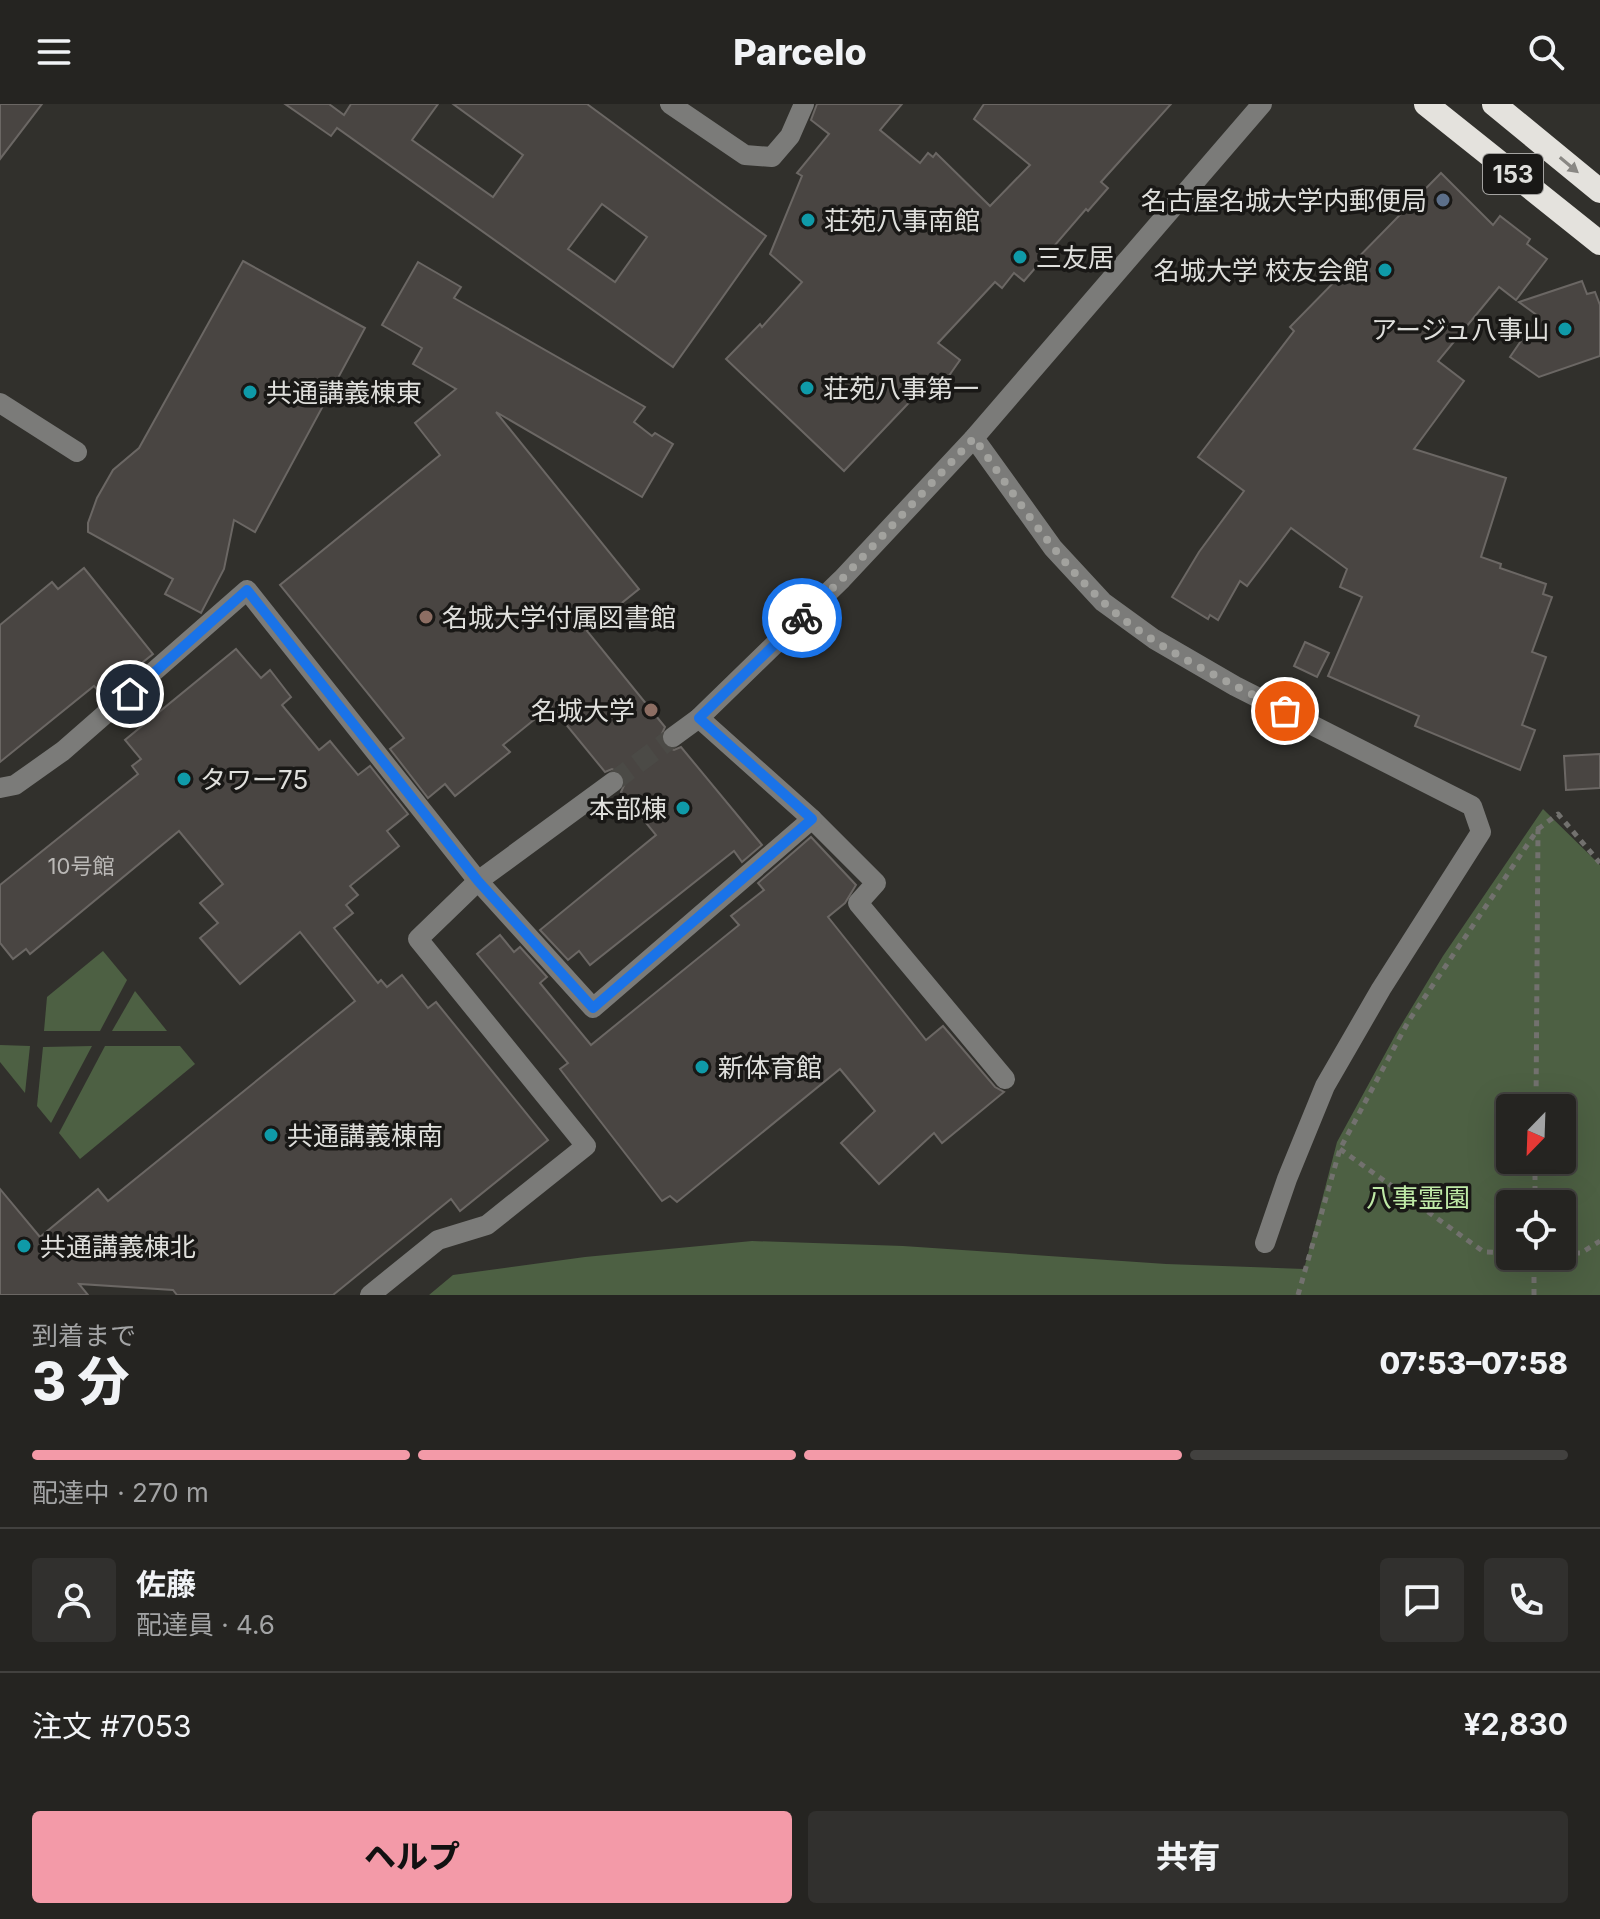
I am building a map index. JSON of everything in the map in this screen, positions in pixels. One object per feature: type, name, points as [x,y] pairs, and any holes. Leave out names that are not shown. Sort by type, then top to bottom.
[{"type":"highway","name":"153","points":[[1426,104],[1600,243]]},
{"type":"highway","name":"153","points":[[1494,104],[1600,191]]},
{"type":"street","points":[[670,104],[745,155],[772,157],[790,136],[804,104]]},
{"type":"street","points":[[673,737],[699,718],[842,579],[974,438],[1262,104]]},
{"type":"street","points":[[0,403],[77,452]]},
{"type":"street","points":[[974,438],[1053,548],[1103,602],[1154,639],[1235,686],[1472,806],[1481,832],[1381,989],[1325,1086],[1265,1243]]},
{"type":"street","points":[[0,788],[15,785],[63,751],[247,590],[478,881],[593,1008],[812,819]]},
{"type":"street","points":[[699,718],[812,819],[876,883],[858,903],[1005,1079]]},
{"type":"street","points":[[370,1295],[438,1240],[487,1225],[586,1146],[418,939],[478,881],[613,782]]},
{"type":"path","points":[[1298,1295],[1340,1149],[1408,1022],[1538,829],[1558,814],[1600,863]]},
{"type":"path","points":[[1536,1094],[1538,829]]},
{"type":"path","points":[[1340,1149],[1484,1252],[1496,1252]]},
{"type":"path","points":[[1576,1253],[1600,1241]]},
{"type":"path","points":[[1534,1270],[1534,1295]]},
{"type":"green space","name":"八事霊園","points":[[1543,809],[1600,865],[1600,1295],[429,1295],[453,1275],[585,1257],[752,1241],[903,1246],[1166,1264],[1304,1269],[1337,1142],[1443,956]]},
{"type":"green space","points":[[103,951],[127,980],[100,1031],[44,1031],[47,997]]},
{"type":"green space","points":[[135,991],[167,1031],[112,1031]]},
{"type":"green space","points":[[0,1045],[30,1046],[25,1093],[0,1062]]},
{"type":"green space","points":[[92,1046],[51,1123],[37,1106],[43,1047]]},
{"type":"green space","points":[[105,1046],[180,1046],[195,1064],[80,1159],[59,1133]]},
{"type":"building","points":[[0,104],[42,104],[0,159]]},
{"type":"building","points":[[285,104],[329,104],[344,115],[351,104],[438,104],[412,140],[493,197],[523,155],[453,104],[587,104],[766,236],[673,367],[337,128],[331,136]],"holes":[[[602,204],[647,237],[615,282],[568,249]]]},
{"type":"building","points":[[817,104],[902,104],[880,130],[920,163],[928,153],[933,157],[936,153],[990,206],[1030,165],[974,119],[984,104],[1171,104],[1101,182],[1108,188],[1024,281],[1014,273],[1002,288],[995,282],[938,343],[960,360],[941,387],[938,386],[929,397],[921,390],[844,471],[726,359],[760,324],[762,327],[802,282],[770,254],[802,176],[797,173],[829,134],[811,120]]},
{"type":"building","points":[[1441,173],[1493,225],[1500,216],[1530,239],[1527,244],[1547,259],[1516,300],[1499,287],[1438,361],[1464,381],[1414,449],[1506,478],[1481,557],[1501,564],[1500,568],[1546,584],[1543,594],[1552,597],[1532,652],[1546,657],[1522,725],[1535,730],[1520,770],[1415,726],[1419,716],[1328,676],[1362,597],[1340,587],[1347,569],[1291,528],[1247,586],[1240,581],[1218,620],[1210,615],[1208,619],[1172,597],[1199,552],[1244,491],[1198,457],[1294,331],[1290,327]]},
{"type":"building","name":"共通講義棟東","points":[[243,261],[365,328],[255,532],[234,520],[224,569],[201,613],[165,594],[173,579],[88,532],[88,523],[97,498],[113,470],[139,448]]},
{"type":"building","points":[[418,262],[461,287],[454,298],[645,407],[634,422],[652,436],[655,433],[673,444],[642,497],[496,412],[639,589],[587,631],[665,727],[660,738],[663,745],[674,750],[681,747],[762,845],[742,862],[734,851],[590,965],[579,951],[568,960],[540,930],[656,835],[621,792],[626,781],[623,774],[612,769],[605,772],[551,706],[503,745],[510,752],[455,796],[445,784],[428,798],[390,749],[404,738],[280,585],[440,455],[415,423],[456,389],[413,364],[422,348],[382,325]]},
{"type":"building","name":"アージュ八事山","points":[[1582,281],[1587,294],[1595,292],[1600,305],[1600,356],[1539,377],[1510,357],[1538,316],[1519,302]]},
{"type":"building","points":[[84,568],[153,654],[102,695],[94,686],[0,762],[0,625],[52,582],[58,589]]},
{"type":"building","points":[[1305,642],[1329,653],[1317,677],[1294,666]]},
{"type":"building","points":[[236,649],[261,678],[270,670],[291,697],[282,705],[319,750],[330,741],[358,775],[370,766],[408,814],[387,831],[399,846],[350,886],[358,895],[346,905],[353,913],[334,928],[378,983],[381,980],[387,987],[402,975],[428,1008],[436,1002],[548,1140],[460,1211],[451,1199],[333,1295],[177,1295],[173,1290],[79,1284],[88,1295],[0,1295],[0,1189],[40,1237],[98,1189],[108,1201],[355,1001],[300,932],[240,984],[200,938],[218,923],[200,903],[223,884],[179,831],[30,954],[26,949],[13,959],[0,943],[0,885],[138,774],[132,766],[141,759],[125,740]]},
{"type":"building","points":[[1600,754],[1600,788],[1566,790],[1564,756]]},
{"type":"building","points":[[811,837],[856,885],[845,903],[828,917],[926,1040],[943,1026],[995,1087],[1004,1092],[942,1143],[934,1133],[879,1184],[841,1143],[875,1111],[840,1069],[677,1202],[670,1196],[662,1201],[560,1069],[568,1063],[477,954],[500,935],[514,952],[520,947],[547,977],[540,983],[591,1045],[739,925],[731,916],[764,890],[758,883]]},
{"type":"tunnel","points":[[613,782],[673,737]]},
{"type":"way so far","points":[[802,618],[974,438],[1053,548],[1103,602],[1154,639],[1285,711]]},
{"type":"place","name":"名古屋名城大学内郵便局","points":[[1443,200]]},
{"type":"place","name":"荘苑八事南館","points":[[808,220]]},
{"type":"place","name":"三友居","points":[[1020,257]]},
{"type":"place","name":"名城大学 校友会館","points":[[1385,270]]},
{"type":"place","name":"アージュ八事山","points":[[1565,329]]},
{"type":"place","name":"荘苑八事第一","points":[[807,388]]},
{"type":"place","name":"共通講義棟東","points":[[250,392]]},
{"type":"place","name":"名城大学付属図書館","points":[[426,617]]},
{"type":"place","name":"名城大学","points":[[651,710]]},
{"type":"place","name":"タワー75","points":[[184,779]]},
{"type":"place","name":"本部棟","points":[[683,808]]},
{"type":"place","name":"新体育館","points":[[702,1067]]},
{"type":"place","name":"共通講義棟南","points":[[271,1135]]},
{"type":"place","name":"共通講義棟北","points":[[24,1246]]},
{"type":"route","points":[[130,694],[247,590],[478,881],[593,1008],[812,819],[699,718],[802,618]]}]
